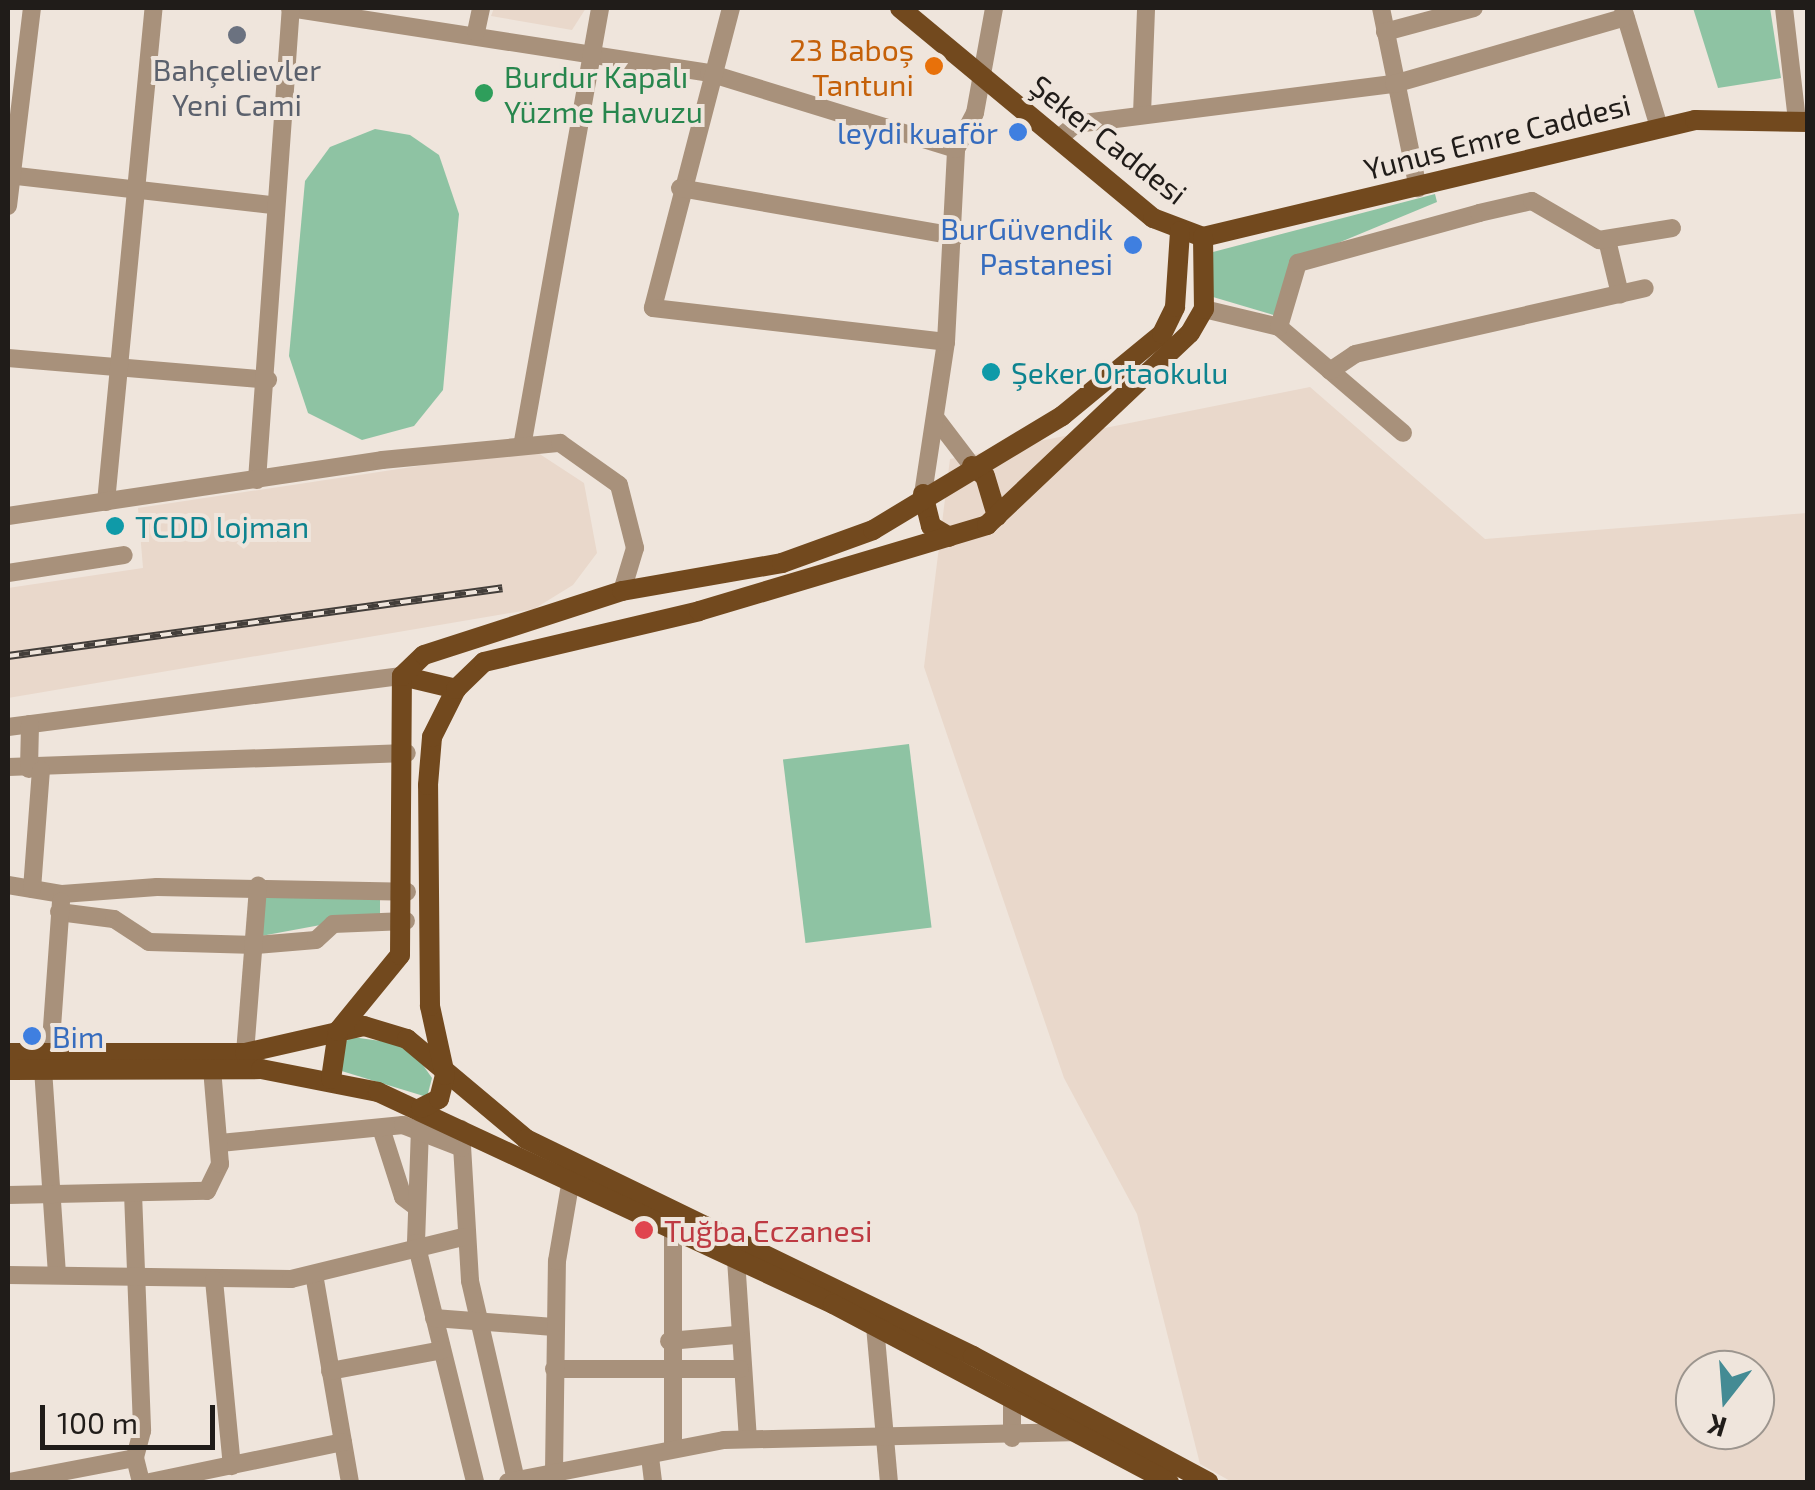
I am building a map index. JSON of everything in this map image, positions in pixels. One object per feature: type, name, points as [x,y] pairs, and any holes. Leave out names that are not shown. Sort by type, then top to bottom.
[{"type":"main road","name":"Şeker Caddesi","points":[[900,8],[1058,140],[1180,231],[1203,237]]},
{"type":"main road","name":"Yunus Emre Caddesi","points":[[1203,237],[1659,127],[1802,121]]},
{"type":"main road","points":[[402,676],[424,655],[622,592],[782,563],[874,530],[922,494],[1062,416],[1162,334],[1175,307],[1180,231]]},
{"type":"main road","points":[[420,1118],[444,1090],[444,1062],[430,1006],[428,785],[432,737],[456,689],[484,662],[699,612],[949,537],[996,516],[1108,418],[1204,309],[1203,237]]},
{"type":"main road","points":[[972,466],[985,476],[996,516]]},
{"type":"main road","points":[[922,494],[931,526],[949,537]]},
{"type":"main road","points":[[402,676],[456,689]]},
{"type":"main road","points":[[331,1079],[338,1032],[390,978],[406,920],[407,753],[402,676]]},
{"type":"main road","points":[[8,1070],[46,1062],[245,1052],[376,1028],[444,1062],[468,1097],[526,1139],[973,1356],[1208,1482]]},
{"type":"main road","points":[[8,1054],[46,1062],[212,1068],[331,1079],[462,1138],[571,1178],[876,1326],[1081,1432],[1168,1482]]},
{"type":"street","points":[[8,206],[32,8]]},
{"type":"street","points":[[106,502],[115,367],[139,188],[154,8]]},
{"type":"street","points":[[256,480],[268,380],[272,205],[291,8],[476,32],[709,73],[956,148]]},
{"type":"street","points":[[476,32],[481,8]]},
{"type":"street","points":[[523,441],[587,53],[600,8]]},
{"type":"street","points":[[731,8],[709,73],[653,308],[946,342]]},
{"type":"street","points":[[922,494],[937,420],[946,342],[956,236],[956,148],[983,79],[994,8]]},
{"type":"street","points":[[1142,114],[1146,8]]},
{"type":"street","points":[[1381,8],[1418,188]]},
{"type":"street","points":[[1385,32],[1474,8]]},
{"type":"street","points":[[1784,8],[1802,121]]},
{"type":"street","points":[[1058,140],[1076,124],[1394,84],[1624,12],[1659,127]]},
{"type":"street","points":[[10,175],[272,205]]},
{"type":"street","points":[[680,188],[956,236]]},
{"type":"street","points":[[1279,326],[1298,263],[1479,212],[1532,200],[1607,240],[1672,228]]},
{"type":"street","points":[[1607,240],[1620,294]]},
{"type":"street","points":[[1330,371],[1356,354],[1644,288]]},
{"type":"street","points":[[1204,309],[1279,326],[1403,433]]},
{"type":"street","points":[[8,358],[268,380]]},
{"type":"street","points":[[937,420],[972,466]]},
{"type":"street","points":[[8,516],[523,441],[560,444],[619,485],[635,548],[622,592]]},
{"type":"street","points":[[8,573],[124,556]]},
{"type":"street","points":[[8,727],[402,676]]},
{"type":"street","points":[[30,724],[35,769],[32,889]]},
{"type":"street","points":[[8,767],[407,753]]},
{"type":"street","points":[[8,885],[32,889],[61,903],[114,919],[150,942],[256,946],[316,940],[333,924],[406,920]]},
{"type":"street","points":[[245,1052],[258,886]]},
{"type":"street","points":[[61,903],[258,886],[406,892]]},
{"type":"street","points":[[57,1272],[46,1062],[61,903]]},
{"type":"street","points":[[8,1196],[207,1192],[220,1143],[212,1068]]},
{"type":"street","points":[[220,1143],[381,1128],[420,1118],[416,1243],[474,1482]]},
{"type":"street","points":[[381,1128],[403,1197],[415,1206]]},
{"type":"street","points":[[462,1138],[464,1237],[477,1320],[512,1482],[650,1458],[672,1446],[748,1438],[1012,1438],[1081,1432]]},
{"type":"street","points":[[547,1476],[554,1327],[571,1178]]},
{"type":"street","points":[[133,1193],[132,1276],[142,1431],[135,1458],[141,1482]]},
{"type":"street","points":[[672,1446],[669,1341],[673,1230]]},
{"type":"street","points":[[8,1274],[57,1272],[214,1280],[314,1274],[416,1243],[464,1237]]},
{"type":"street","points":[[736,1259],[736,1335],[748,1438]]},
{"type":"street","points":[[314,1274],[350,1482]]},
{"type":"street","points":[[214,1280],[232,1466]]},
{"type":"street","points":[[434,1318],[554,1327]]},
{"type":"street","points":[[876,1326],[883,1440],[890,1482]]},
{"type":"street","points":[[669,1341],[736,1335]]},
{"type":"street","points":[[330,1371],[442,1350]]},
{"type":"street","points":[[554,1369],[740,1369]]},
{"type":"street","points":[[1012,1396],[1012,1438]]},
{"type":"street","points":[[150,1482],[343,1442]]},
{"type":"street","points":[[10,1482],[135,1458]]},
{"type":"street","points":[[650,1458],[653,1482]]},
{"type":"shaded area","points":[[494,8],[586,8],[572,30],[491,16]]},
{"type":"shaded area","points":[[1310,387],[1485,539],[1807,513],[1807,1482],[1232,1482],[1200,1464],[1137,1214],[1064,1078],[924,667],[950,459]]},
{"type":"shaded area","points":[[532,449],[584,483],[597,553],[573,585],[534,609],[8,698],[8,588],[143,568],[138,508]]},
{"type":"green space","points":[[1693,8],[1770,8],[1781,78],[1718,88]]},
{"type":"green space","points":[[375,129],[410,135],[439,155],[459,214],[443,390],[414,426],[362,440],[308,413],[289,356],[305,181],[330,147]]},
{"type":"green space","points":[[1435,194],[1437,202],[1297,260],[1277,316],[1213,297],[1213,252]]},
{"type":"green space","points":[[909,744],[932,928],[805,943],[783,759]]},
{"type":"green space","points":[[262,892],[380,897],[380,914],[261,936]]},
{"type":"green space","points":[[352,1037],[395,1043],[418,1058],[432,1078],[427,1097],[335,1069],[336,1048]]},
{"type":"railway","points":[[8,656],[502,588]]},
{"type":"place","name":"Bahçelievler Yeni Cami","points":[[237,35]]},
{"type":"place","name":"23 Baboş Tantuni","points":[[934,66]]},
{"type":"place","name":"Burdur Kapalı Yüzme Havuzu","points":[[484,93]]},
{"type":"place","name":"leydi kuaför","points":[[1018,132]]},
{"type":"place","name":"BurGüvendik Pastanesi","points":[[1133,245]]},
{"type":"place","name":"Şeker Ortaokulu","points":[[991,372]]},
{"type":"place","name":"TCDD lojman","points":[[115,526]]},
{"type":"place","name":"Bim","points":[[32,1036]]},
{"type":"place","name":"Tuğba Eczanesi","points":[[644,1230]]}]
